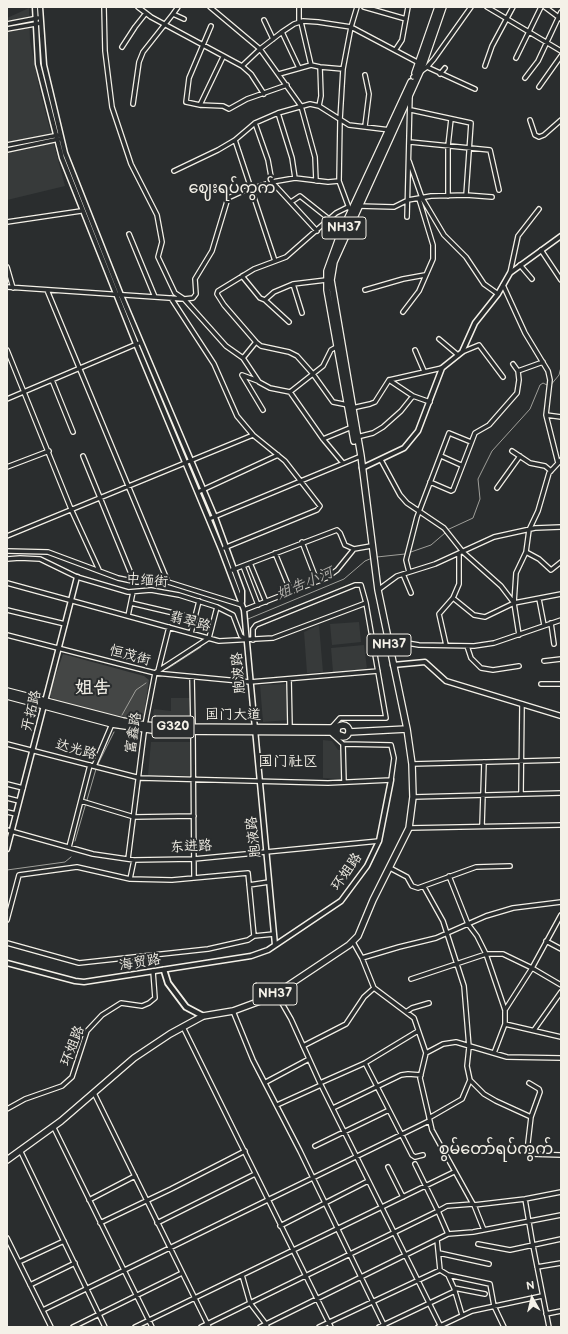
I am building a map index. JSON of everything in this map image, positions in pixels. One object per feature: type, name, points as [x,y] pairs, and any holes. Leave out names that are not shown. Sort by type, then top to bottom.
[{"type":"highway","name":"NH37","points":[[359,458],[357,437],[326,280],[329,262],[350,209],[410,93],[438,7]]},
{"type":"highway","name":"NH37","points":[[7,1160],[53,1126],[134,1058],[183,1027],[203,1016],[233,1011],[276,993],[352,942],[358,936],[370,906],[409,828],[413,797],[412,764],[407,729],[378,590],[371,546],[362,468],[352,427],[331,280],[334,262],[409,86],[423,64],[443,7]]},
{"type":"highway","name":"国门大道","points":[[7,690],[112,724],[193,730],[331,730],[343,725]]},
{"type":"highway","name":"国门大道","points":[[7,696],[45,703],[145,727]]},
{"type":"highway","points":[[349,732],[348,727],[343,725],[338,730],[339,735],[346,736],[349,732],[394,731],[407,729]]},
{"type":"highway","name":"国门大道","points":[[255,730],[290,727],[331,730],[343,736]]},
{"type":"main road","points":[[164,970],[168,983],[186,1007],[203,1016]]},
{"type":"street","points":[[35,7],[38,64],[58,137],[74,180],[215,517],[226,547],[232,571]]},
{"type":"street","points":[[40,7],[44,65],[62,158],[81,211],[153,386],[221,549],[232,571]]},
{"type":"street","points":[[104,7],[105,51],[112,107],[131,164],[157,216],[162,242],[158,257],[175,293],[184,299],[226,346],[243,358],[259,382]]},
{"type":"street","points":[[138,7],[202,46],[242,66],[251,74],[264,94]]},
{"type":"street","points":[[133,104],[139,62],[144,52],[178,7]]},
{"type":"street","points":[[210,7],[260,49],[287,85],[300,106],[315,157],[316,181]]},
{"type":"street","points":[[299,7],[300,22],[311,65]]},
{"type":"street","points":[[357,7],[351,27],[343,69],[340,120],[339,181],[350,209],[330,219],[292,252],[242,276],[218,291],[217,294],[224,305],[256,342],[261,346],[289,352],[297,356],[313,374],[332,402],[350,406],[375,402],[389,380],[442,368],[462,352],[475,323],[498,294],[510,273],[518,236],[539,209]]},
{"type":"street","points":[[364,7],[406,19]]},
{"type":"street","points":[[396,49],[402,40],[408,7]]},
{"type":"street","points":[[415,76],[427,67],[471,7]]},
{"type":"street","points":[[487,7],[561,51]]},
{"type":"street","points":[[485,66],[492,46],[513,7]]},
{"type":"street","points":[[516,58],[528,30],[541,7]]},
{"type":"street","points":[[545,7],[560,18]]},
{"type":"street","points":[[525,78],[538,61],[548,43],[560,18],[561,12]]},
{"type":"street","points":[[122,47],[146,13]]},
{"type":"street","points":[[173,14],[184,19]]},
{"type":"street","points":[[7,24],[41,17]]},
{"type":"street","points":[[264,20],[273,39]]},
{"type":"street","points":[[242,66],[260,49],[282,32],[300,22],[318,22],[351,27],[396,49],[420,63]]},
{"type":"street","points":[[7,29],[41,23]]},
{"type":"street","points":[[211,26],[189,78],[186,100],[200,105],[223,106],[229,109],[247,99],[287,85]]},
{"type":"street","points":[[282,32],[300,68]]},
{"type":"street","points":[[539,88],[561,56]]},
{"type":"street","points":[[200,105],[223,57]]},
{"type":"street","points":[[279,74],[311,65],[343,69]]},
{"type":"street","points":[[319,106],[321,96],[320,67]]},
{"type":"street","points":[[427,67],[475,89]]},
{"type":"street","points":[[440,74],[444,68]]},
{"type":"street","points":[[364,75],[369,94],[365,126]]},
{"type":"street","points":[[407,217],[411,110],[409,86]]},
{"type":"street","points":[[174,170],[202,159],[235,140],[255,123],[278,113],[310,104],[319,106],[349,125],[365,126],[390,131]]},
{"type":"street","points":[[411,110],[470,123],[466,195]]},
{"type":"street","points":[[278,113],[292,158],[295,178]]},
{"type":"street","points":[[448,196],[448,146],[451,119]]},
{"type":"street","points":[[530,120],[535,135],[539,137],[544,135],[561,120]]},
{"type":"street","points":[[255,123],[268,160],[272,182],[317,231]]},
{"type":"street","points":[[7,144],[58,137]]},
{"type":"street","points":[[7,150],[58,137]]},
{"type":"street","points":[[235,140],[275,261]]},
{"type":"street","points":[[410,142],[490,150],[499,190]]},
{"type":"street","points":[[403,312],[419,291],[433,259],[433,245],[409,161]]},
{"type":"street","points":[[7,287],[184,299],[195,296],[195,279],[212,251],[228,198],[272,182],[295,178],[316,181],[339,181]]},
{"type":"street","points":[[358,206],[394,207],[408,200],[431,196],[466,195],[492,197]]},
{"type":"street","points":[[291,202],[300,196],[330,219]]},
{"type":"street","points":[[420,199],[444,235],[466,257],[484,284],[498,294]]},
{"type":"street","points":[[7,222],[81,211]]},
{"type":"street","points":[[128,234],[155,297]]},
{"type":"street","points":[[510,273],[541,250],[561,238]]},
{"type":"street","points":[[541,250],[561,280]]},
{"type":"street","points":[[520,265],[532,280]]},
{"type":"street","points":[[7,267],[13,288]]},
{"type":"street","points":[[365,290],[403,278],[425,275]]},
{"type":"street","points":[[242,276],[260,298],[265,300],[289,322]]},
{"type":"street","points":[[265,300],[274,292],[293,284],[326,280]]},
{"type":"street","points":[[293,284],[302,313]]},
{"type":"street","points":[[503,285],[525,333],[548,371],[549,386],[546,415],[560,461],[551,471],[538,511],[529,530],[526,552],[516,573],[514,603],[519,635]]},
{"type":"street","points":[[47,290],[168,582]]},
{"type":"street","points":[[171,298],[214,364],[237,416],[253,434],[285,461],[319,505],[319,508],[221,549]]},
{"type":"street","points":[[439,339],[458,356]]},
{"type":"street","points":[[7,399],[141,342]]},
{"type":"street","points":[[243,358],[256,342]]},
{"type":"street","points":[[462,352],[479,345],[503,377]]},
{"type":"street","points":[[290,392],[323,366],[331,350],[338,346]]},
{"type":"street","points":[[7,350],[49,451],[71,509],[99,570]]},
{"type":"street","points":[[415,350],[424,371]]},
{"type":"street","points":[[518,371],[543,362]]},
{"type":"street","points":[[430,482],[452,491],[474,433],[489,425],[515,397],[519,386],[518,371],[513,364]]},
{"type":"street","points":[[362,468],[404,448],[418,431],[442,368]]},
{"type":"street","points":[[263,410],[242,374],[270,388],[290,392],[323,439],[343,463]]},
{"type":"street","points":[[52,380],[73,432]]},
{"type":"street","points":[[389,380],[413,396],[430,402]]},
{"type":"street","points":[[153,386],[159,384]]},
{"type":"street","points":[[357,437],[373,433],[383,427],[401,411],[413,396]]},
{"type":"street","points":[[546,415],[561,417]]},
{"type":"street","points":[[168,421],[174,418]]},
{"type":"street","points":[[323,439],[352,427]]},
{"type":"street","points":[[409,572],[406,564],[419,511],[450,432],[471,442]]},
{"type":"street","points":[[7,536],[253,434]]},
{"type":"street","points":[[512,450],[530,463],[545,466],[551,471]]},
{"type":"street","points":[[7,468],[49,451]]},
{"type":"street","points":[[198,492],[278,455]]},
{"type":"street","points":[[83,456],[134,581]]},
{"type":"street","points":[[441,456],[461,465]]},
{"type":"street","points":[[497,488],[520,456]]},
{"type":"street","points":[[209,519],[343,463],[359,458]]},
{"type":"street","points":[[381,460],[400,495],[407,503],[446,531],[463,552],[501,586],[514,603]]},
{"type":"street","points":[[378,590],[403,574],[435,564],[494,537],[529,530],[561,527]]},
{"type":"street","points":[[232,571],[302,542],[337,530],[340,533],[345,545],[354,549],[371,546]]},
{"type":"street","points":[[302,542],[318,582]]},
{"type":"street","points":[[244,610],[318,582],[336,570],[354,549]]},
{"type":"street","points":[[7,551],[48,552],[118,578],[134,581],[158,580],[168,582],[242,605]]},
{"type":"street","points":[[526,552],[539,559],[551,570],[561,562]]},
{"type":"street","points":[[276,553],[291,592]]},
{"type":"street","points":[[446,645],[440,614],[453,598],[459,581],[459,554]]},
{"type":"street","name":"中缅街","points":[[7,559],[40,559],[77,578],[133,592],[151,590],[199,601],[217,607],[233,615],[241,636],[247,640]]},
{"type":"street","points":[[250,563],[266,602]]},
{"type":"street","points":[[243,566],[258,605]]},
{"type":"street","name":"胞波路","points":[[232,571],[245,616],[255,730]]},
{"type":"street","points":[[403,574],[411,593]]},
{"type":"street","name":"开拓路","points":[[7,849],[9,830],[16,814],[77,578]]},
{"type":"street","points":[[7,588],[8,583]]},
{"type":"street","name":"翡翠路","points":[[8,583],[209,638],[228,641],[253,640],[285,634],[366,603]]},
{"type":"street","points":[[253,640],[253,628],[256,625],[355,585],[361,585],[366,603],[386,718],[340,718],[331,730],[343,744],[344,782]]},
{"type":"street","points":[[128,616],[133,592]]},
{"type":"street","points":[[453,598],[477,616],[490,616],[514,603],[561,594]]},
{"type":"street","points":[[538,599],[544,625]]},
{"type":"street","points":[[191,633],[199,601]]},
{"type":"street","points":[[130,603],[194,618]]},
{"type":"street","points":[[157,672],[209,638],[217,607]]},
{"type":"street","points":[[7,610],[65,624]]},
{"type":"street","points":[[389,646],[407,643],[419,645],[467,646],[494,643],[561,620]]},
{"type":"street","points":[[551,623],[554,644]]},
{"type":"street","name":"富鑫路","points":[[128,859],[140,778],[145,727],[169,627]]},
{"type":"street","name":"恒茂街","points":[[7,635],[157,672],[192,677],[250,682],[378,671]]},
{"type":"street","points":[[467,646],[471,658],[481,668],[492,670],[519,666]]},
{"type":"street","points":[[544,661],[561,659]]},
{"type":"street","points":[[393,665],[425,662],[446,681],[561,716]]},
{"type":"street","points":[[192,677],[194,878]]},
{"type":"street","points":[[289,679],[290,727]]},
{"type":"street","points":[[541,684],[561,684]]},
{"type":"street","points":[[521,793],[520,761],[522,704]]},
{"type":"street","points":[[68,847],[84,802],[94,766],[112,724]]},
{"type":"street","name":"胞液路","points":[[255,730],[275,945]]},
{"type":"street","name":"达光路","points":[[7,744],[140,778],[344,782],[391,780]]},
{"type":"street","points":[[343,744],[391,745],[394,758],[391,780]]},
{"type":"street","points":[[412,764],[561,760]]},
{"type":"street","points":[[482,826],[484,762]]},
{"type":"street","name":"环姐路","points":[[275,945],[341,901],[367,866],[379,841],[391,780]]},
{"type":"street","points":[[7,784],[23,788]]},
{"type":"street","points":[[413,797],[561,792]]},
{"type":"street","points":[[7,798],[19,801]]},
{"type":"street","points":[[84,802],[134,817],[194,816]]},
{"type":"street","points":[[7,812],[16,814]]},
{"type":"street","points":[[409,828],[561,825]]},
{"type":"street","name":"东进路","points":[[9,830],[93,854],[134,860],[194,859],[379,841]]},
{"type":"street","points":[[130,879],[134,860]]},
{"type":"street","points":[[390,868],[407,877],[412,886],[418,888],[476,867],[510,866]]},
{"type":"street","points":[[7,920],[9,906],[19,875],[77,867],[130,879],[172,880],[248,873],[254,936]]},
{"type":"street","points":[[449,876],[468,924],[477,936],[486,954],[505,1010],[505,1024],[494,1053]]},
{"type":"street","points":[[248,885],[269,882]]},
{"type":"street","points":[[424,887],[443,921],[464,986],[468,1047],[467,1066],[470,1080],[484,1094],[496,1102],[532,1117]]},
{"type":"street","points":[[362,958],[436,938],[486,916],[513,908],[561,902]]},
{"type":"street","points":[[505,1010],[532,968],[561,915]]},
{"type":"street","points":[[7,943],[79,964],[208,949],[248,940],[254,936],[274,934]]},
{"type":"street","points":[[546,941],[561,949]]},
{"type":"street","points":[[352,942],[362,958],[374,988],[414,1018],[426,1053],[421,1075],[423,1097],[432,1130],[473,1204],[484,1230]]},
{"type":"street","name":"海贸路","points":[[7,963],[84,982],[251,956],[268,950],[275,945]]},
{"type":"street","points":[[411,979],[486,954],[502,954],[532,968],[561,985]]},
{"type":"street","name":"环姐路","points":[[7,1109],[25,1099],[62,1086],[72,1077],[87,1031],[102,1015],[121,1004],[142,1006],[155,998],[152,971]]},
{"type":"street","points":[[303,1046],[346,1024],[364,997],[374,988]]},
{"type":"street","points":[[534,1030],[561,992]]},
{"type":"street","points":[[276,993],[310,1059],[344,1132],[440,1327],[462,1315],[494,1306],[542,1296]]},
{"type":"street","points":[[406,1012],[412,1008],[429,1003]]},
{"type":"street","points":[[233,1011],[253,1060],[266,1082],[385,1326]]},
{"type":"street","points":[[505,1024],[534,1030],[561,1038]]},
{"type":"street","points":[[183,1027],[331,1327]]},
{"type":"street","points":[[277,1105],[365,1063],[418,1031]]},
{"type":"street","points":[[426,1053],[450,1042],[456,1042],[468,1047],[507,1057],[561,1058]]},
{"type":"street","points":[[266,1082],[310,1059]]},
{"type":"street","points":[[365,1063],[400,1135],[412,1156],[423,1155]]},
{"type":"street","points":[[333,1108],[401,1075],[421,1075]]},
{"type":"street","points":[[42,1310],[400,1135],[462,1099],[470,1080]]},
{"type":"street","points":[[528,1083],[539,1089],[540,1092],[532,1117],[527,1148],[529,1154],[561,1155]]},
{"type":"street","points":[[94,1093],[208,1325]]},
{"type":"street","points":[[315,1146],[389,1110]]},
{"type":"street","points":[[53,1126],[152,1327]]},
{"type":"street","points":[[20,1150],[105,1327]]},
{"type":"street","points":[[100,1223],[171,1189],[245,1150]]},
{"type":"street","points":[[415,1164],[448,1234]]},
{"type":"street","points":[[388,1167],[403,1197]]},
{"type":"street","points":[[135,1327],[454,1172]]},
{"type":"street","points":[[157,1223],[256,1174]]},
{"type":"street","points":[[89,1200],[135,1176]]},
{"type":"street","points":[[280,1226],[368,1181]]},
{"type":"street","points":[[201,1327],[208,1325],[250,1303],[306,1277],[447,1206],[525,1198],[561,1192]]},
{"type":"street","points":[[525,1198],[542,1296],[549,1327]]},
{"type":"street","points":[[260,1327],[267,1326],[317,1299],[448,1234],[484,1230],[529,1220],[561,1215]]},
{"type":"street","points":[[7,1238],[51,1327]]},
{"type":"street","points":[[478,1244],[505,1250],[533,1246],[561,1239]]},
{"type":"street","points":[[437,1240],[440,1270]]},
{"type":"street","points":[[19,1262],[64,1241]]},
{"type":"street","points":[[439,1253],[489,1264]]},
{"type":"street","points":[[30,1285],[74,1263]]},
{"type":"street","points":[[537,1267],[561,1263]]},
{"type":"street","points":[[440,1270],[448,1275],[490,1284],[494,1306],[503,1326],[498,1327]]},
{"type":"street","points":[[319,1327],[440,1270]]},
{"type":"street","points":[[73,1327],[182,1273]]},
{"type":"street","points":[[448,1275],[462,1315]]},
{"type":"street","points":[[242,1276],[250,1303],[267,1326]]},
{"type":"street","points":[[379,1327],[385,1326],[428,1302],[454,1290],[485,1294]]},
{"type":"street","points":[[546,1314],[561,1311]]},
{"type":"shaded area","points":[[29,8],[30,41],[40,92],[65,186],[7,200],[7,18]]},
{"type":"shaded area","points":[[359,622],[361,642],[332,645],[330,624]]},
{"type":"shaded area","points":[[319,625],[323,672],[307,673],[304,632]]},
{"type":"shaded area","points":[[364,645],[367,669],[333,672],[331,648]]},
{"type":"shaded area","points":[[63,654],[144,676],[149,680],[143,721],[56,702],[49,695]]},
{"type":"shaded area","points":[[287,684],[288,720],[263,722],[260,685]]},
{"type":"shaded area","points":[[171,698],[191,698],[192,721],[152,719],[154,709],[171,711]]},
{"type":"shaded area","points":[[323,740],[332,741],[338,750],[342,750],[342,779],[323,778]]},
{"type":"shaded area","points":[[151,742],[190,742],[191,776],[148,775]]},
{"type":"waterway","points":[[550,386],[559,375],[561,367]]},
{"type":"waterway","points":[[447,530],[473,518],[480,499],[478,479],[492,451],[530,409],[540,385],[543,383],[547,385]]},
{"type":"waterway","points":[[408,553],[431,545],[445,533]]},
{"type":"waterway","points":[[377,557],[405,554]]},
{"type":"waterway","name":"姐告小河","points":[[248,619],[344,579],[365,561],[372,558]]},
{"type":"waterway","name":"姐告小河","points":[[167,669],[201,647]]},
{"type":"waterway","name":"姐告小河","points":[[122,715],[136,690],[146,683]]},
{"type":"waterway","name":"姐告小河","points":[[97,766],[114,732]]},
{"type":"waterway","name":"姐告小河","points":[[87,800],[96,769]]},
{"type":"waterway","name":"姐告小河","points":[[75,841],[86,803]]},
{"type":"waterway","name":"姐告小河","points":[[7,870],[65,862],[71,857]]},
{"type":"district","name":"ဈေးရပ်ကွက်","points":[[232,189]]},
{"type":"district","name":"姐告","points":[[93,688]]},
{"type":"district","name":"国门社区","points":[[288,762]]},
{"type":"district","name":"စွမ်တော်ရပ်ကွက်","points":[[496,1150]]}]
